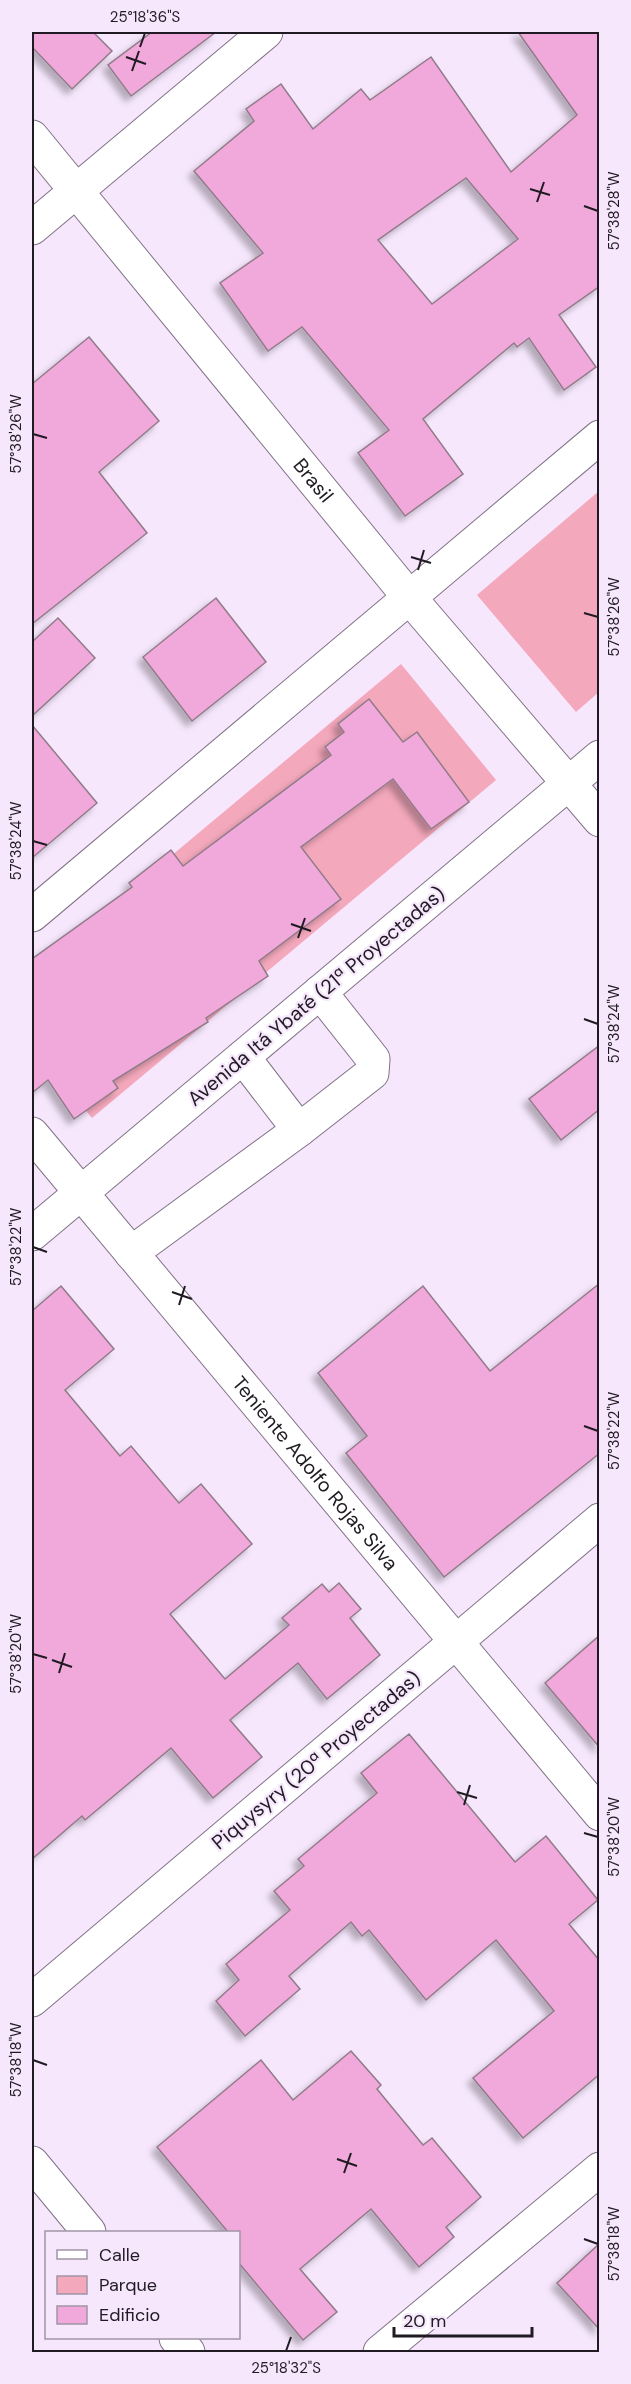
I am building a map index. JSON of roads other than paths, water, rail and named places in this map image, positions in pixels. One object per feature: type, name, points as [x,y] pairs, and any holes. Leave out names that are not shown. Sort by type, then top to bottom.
[{"type":"street","points":[[32,228],[266,32]]},
{"type":"street","name":"Brasil","points":[[32,137],[409,597],[600,820]]},
{"type":"street","points":[[32,915],[600,437]]},
{"type":"street","name":"Avenida Itá Ybaté (21ª Proyectadas)","points":[[32,1234],[600,757]]},
{"type":"street","points":[[131,1253],[299,1130],[372,1073],[373,1059],[320,992]]},
{"type":"street","points":[[243,1057],[299,1130]]},
{"type":"street","name":"Teniente Adolfo Rojas Silva","points":[[32,1134],[600,1815]]},
{"type":"street","name":"Piquysyry (20ª Proyectadas)","points":[[32,2000],[600,1520]]},
{"type":"street","points":[[32,2163],[88,2231]]},
{"type":"street","points":[[380,2352],[600,2169]]},
{"type":"street","points":[[178,2339],[188,2352]]}]
